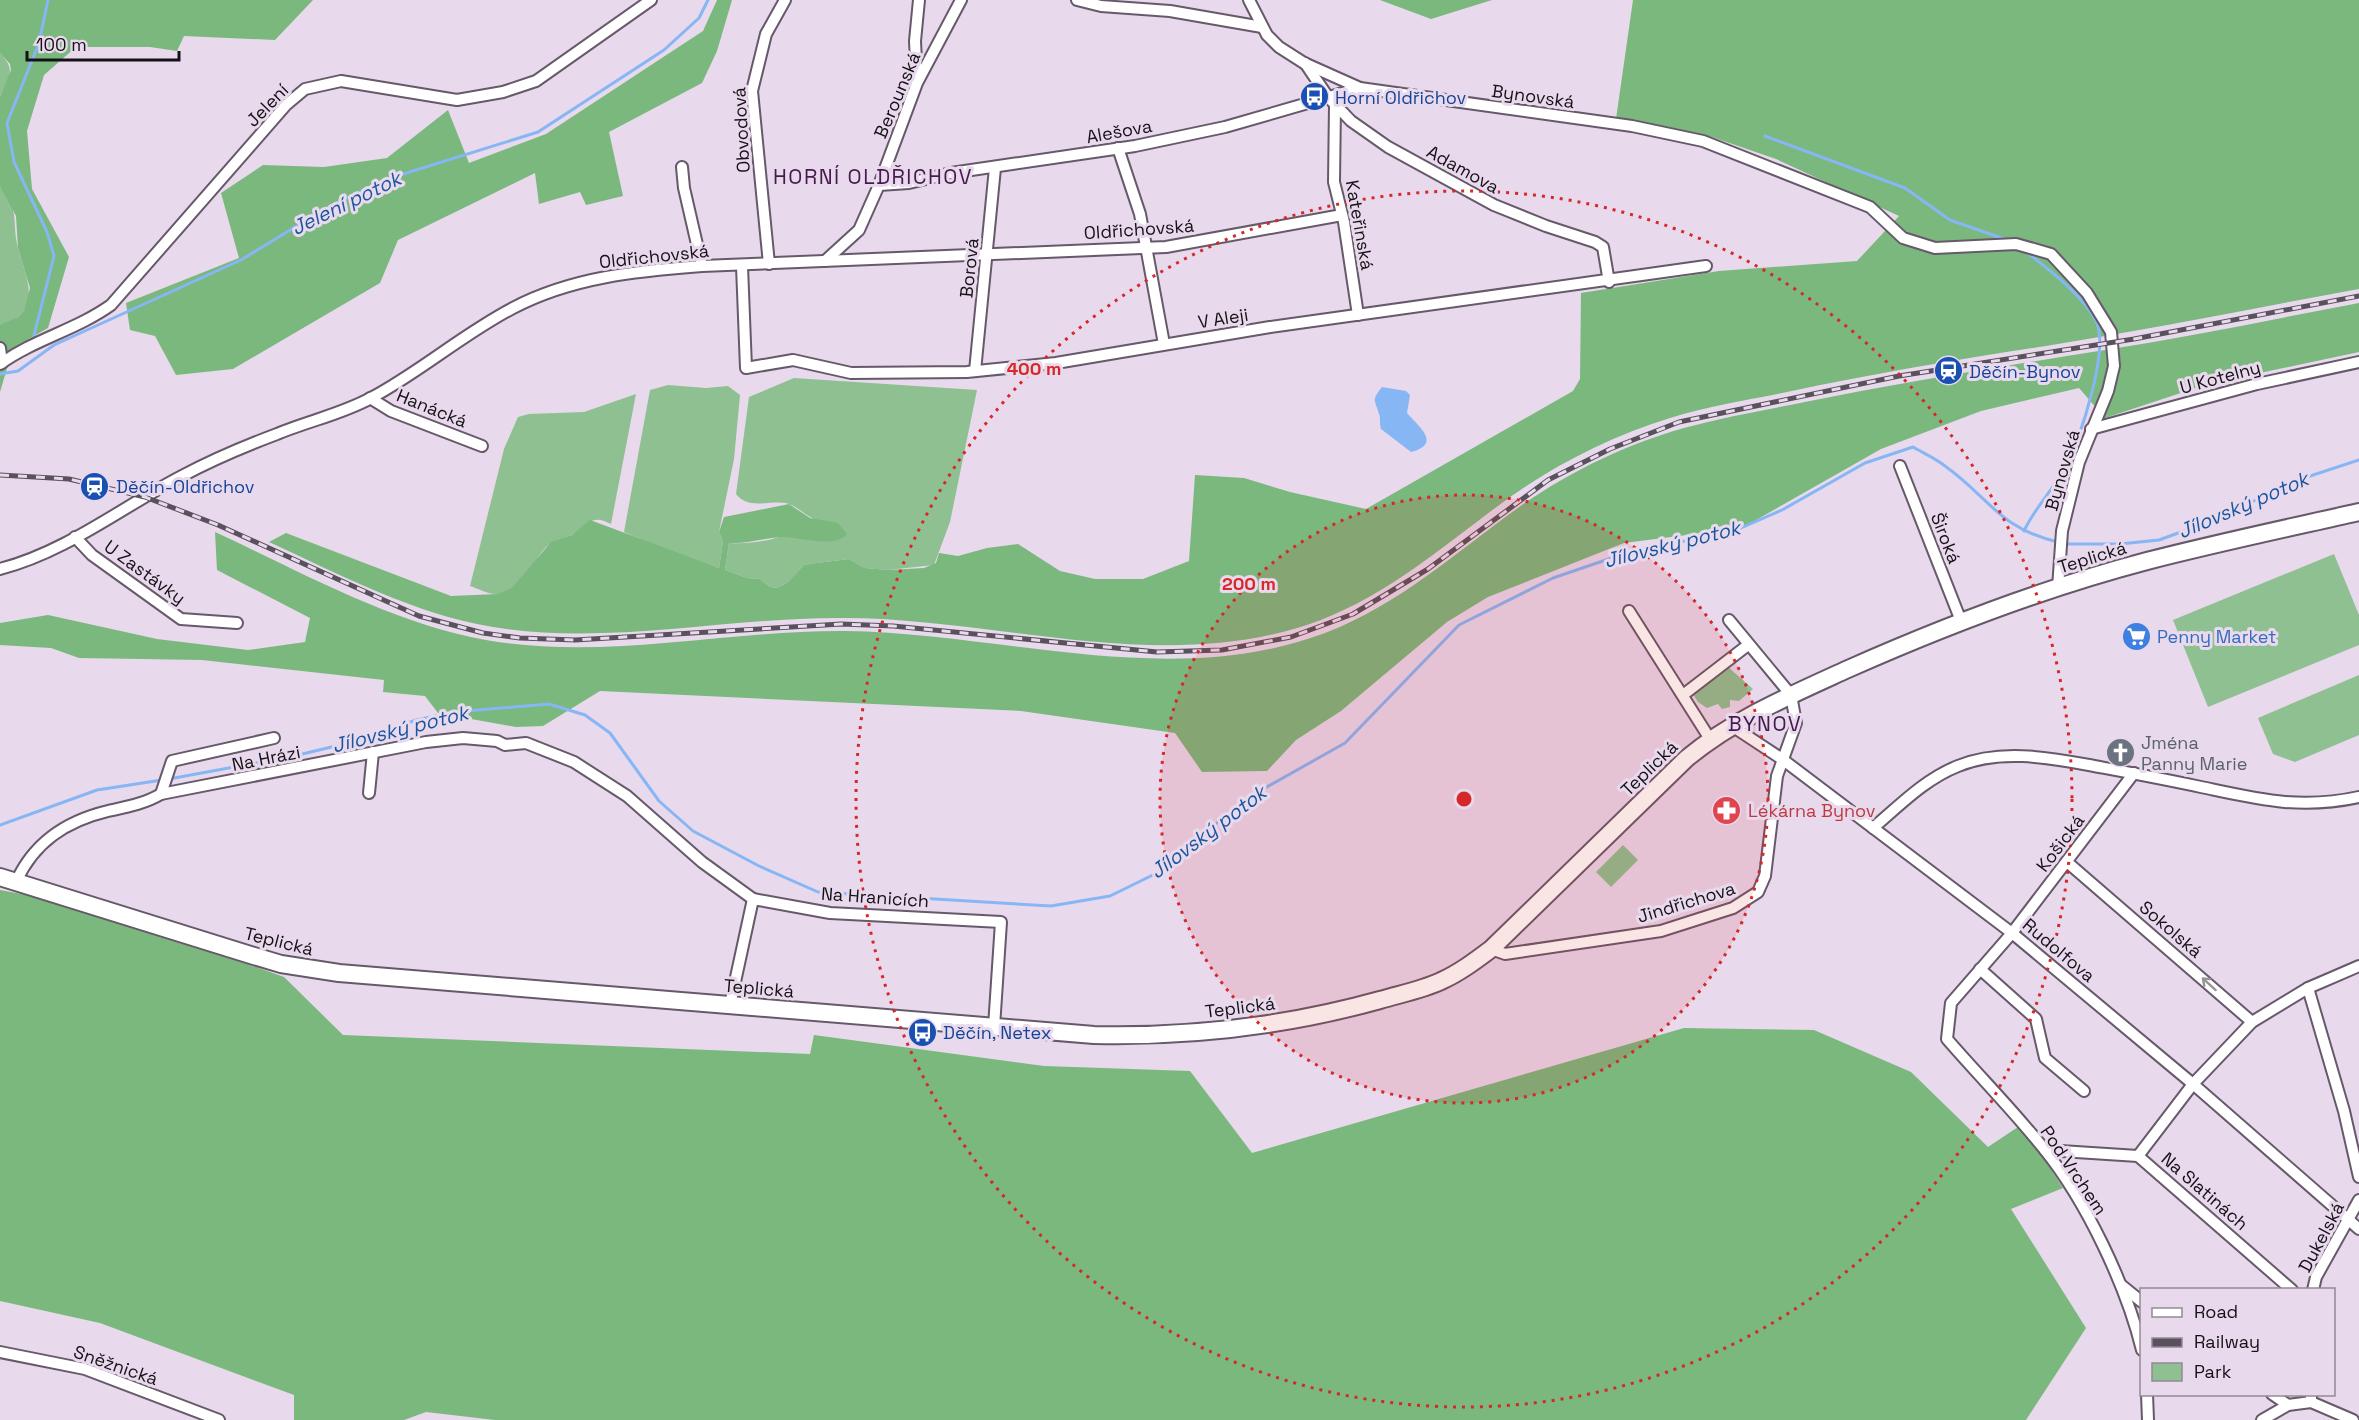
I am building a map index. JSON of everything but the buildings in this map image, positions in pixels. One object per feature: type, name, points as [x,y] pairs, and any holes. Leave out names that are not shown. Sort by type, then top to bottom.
[{"type":"main road","name":"Teplická","points":[[8,879],[254,956],[309,969],[994,1027],[1135,1035],[1214,1030],[1293,1020],[1366,1004],[1439,982],[1465,969],[1491,950],[1686,759],[1710,739],[1791,695],[1961,621],[2058,588],[2147,561],[2359,512]]},
{"type":"street","name":"Jelení","points":[[1,364],[30,345],[89,321],[111,305],[286,105],[305,89],[341,81],[457,100],[503,92],[536,81],[651,0]]},
{"type":"street","points":[[916,83],[915,41],[919,0]]},
{"type":"street","name":"Berounská","points":[[825,261],[859,230],[879,185],[916,83],[961,0]]},
{"type":"street","points":[[1077,0],[1101,6],[1170,11],[1262,27]]},
{"type":"street","name":"Bynovská","points":[[1249,0],[1262,27],[1273,42],[1304,63],[1360,88],[1632,126],[1703,141],[1870,207],[1903,238],[1935,248],[2016,244],[2051,254],[2087,292],[2111,332],[2114,366],[2108,390],[2079,462],[2062,531],[2058,588]]},
{"type":"street","name":"Obvodová","points":[[769,264],[753,91],[766,34],[780,2]]},
{"type":"street","name":"Adamova","points":[[1304,63],[1332,101],[1351,121],[1388,147],[1463,190],[1546,226],[1595,242],[1603,247],[1609,282]]},
{"type":"street","name":"Alešova","points":[[879,185],[909,183],[951,173],[1118,148],[1226,127],[1332,101],[1360,88]]},
{"type":"street","name":"Kateřinská","points":[[1332,101],[1334,182],[1342,215],[1358,315]]},
{"type":"street","points":[[1118,148],[1140,214],[1164,344]]},
{"type":"street","points":[[682,167],[684,188],[702,266]]},
{"type":"street","name":"Borová","points":[[975,371],[995,168]]},
{"type":"street","name":"Oldřichovská","points":[[0,569],[15,565],[75,537],[183,476],[278,434],[370,398],[490,321],[550,291],[618,274],[702,266],[1166,247],[1342,215]]},
{"type":"street","name":"V Aleji","points":[[742,266],[746,368],[793,360],[851,373],[975,371],[1056,363],[1164,344],[1358,315],[1609,282],[1706,266]]},
{"type":"street","points":[[0,348],[1,364]]},
{"type":"street","name":"U Kotelny","points":[[2091,429],[2257,384],[2359,362]]},
{"type":"street","name":"Hanácká","points":[[370,398],[391,411],[482,446]]},
{"type":"street","name":"Široká","points":[[1900,466],[1961,621]]},
{"type":"street","name":"U Zastávky","points":[[75,537],[92,555],[182,620],[237,623]]},
{"type":"street","points":[[1629,611],[1710,739]]},
{"type":"street","points":[[1729,620],[1791,695]]},
{"type":"street","points":[[1683,695],[1748,645]]},
{"type":"street","name":"Jindřichova","points":[[1491,950],[1505,954],[1661,931],[1714,915],[1749,900],[1763,884],[1777,776],[1796,723],[1791,695]]},
{"type":"street","name":"Rudolfova","points":[[1732,726],[1782,759],[2012,933],[2193,1084],[2359,1229]]},
{"type":"street","points":[[162,790],[172,761],[274,738]]},
{"type":"street","name":"Na Hrázi","points":[[8,879],[43,842],[70,822],[149,801],[162,790],[463,738],[497,741],[505,745],[526,743],[574,762],[627,796],[702,862],[753,899]]},
{"type":"street","points":[[369,793],[373,752]]},
{"type":"street","points":[[1873,828],[1929,780],[1959,765],[1991,758],[2032,755],[2134,773],[2260,801],[2318,803],[2359,797]]},
{"type":"street","name":"Košická","points":[[2012,933],[2134,773]]},
{"type":"street","name":"Sokolská","points":[[2067,862],[2252,1022]]},
{"type":"street","points":[[730,1005],[753,899]]},
{"type":"street","name":"Na Hranicích","points":[[753,899],[830,912],[1000,922],[994,1027]]},
{"type":"street","name":"Pod Vrchem","points":[[2012,933],[1951,1003],[1947,1039],[2045,1150],[2086,1213],[2119,1282],[2135,1321],[2140,1342]]},
{"type":"street","points":[[2138,1156],[2193,1084],[2252,1022],[2308,988],[2359,966]]},
{"type":"street","points":[[1980,969],[2036,1019],[2045,1058],[2084,1091]]},
{"type":"street","points":[[2308,988],[2342,1101],[2359,1177]]},
{"type":"street","name":"Na Slatinách","points":[[2045,1150],[2138,1156],[2290,1288]]},
{"type":"street","name":"Dukelská","points":[[2313,1288],[2316,1276],[2359,1200]]},
{"type":"street","points":[[2119,1282],[2140,1300]]},
{"type":"street","name":"Sněžnická","points":[[0,1352],[85,1369],[219,1420]]},
{"type":"street","points":[[2147,1396],[2148,1420]]},
{"type":"street","points":[[2273,1396],[2288,1406]]},
{"type":"street","points":[[2262,1420],[2288,1406],[2311,1398],[2353,1420]]},
{"type":"green space","points":[[0,0],[313,0],[275,40],[184,36],[177,51],[150,47],[76,47],[44,75],[27,131],[32,189],[69,257],[48,328],[13,348],[0,392],[0,325],[18,317],[24,311],[30,288],[18,248],[16,216],[0,186],[0,97],[11,70],[10,64],[0,53]]},
{"type":"green space","points":[[717,0],[732,0],[717,51],[702,83],[609,132],[623,196],[586,205],[580,192],[539,204],[535,173],[398,240],[380,283],[233,369],[176,375],[155,336],[130,330],[126,303],[239,258],[221,193],[263,165],[324,167],[387,158],[448,110],[469,163],[546,134],[703,31]]},
{"type":"green space","points":[[1380,0],[1492,0],[1431,19]]},
{"type":"green space","points":[[1633,0],[2359,0],[2359,289],[2125,333],[1884,373],[1699,410],[1670,418],[1609,441],[1550,471],[1513,495],[1421,564],[1373,595],[1321,620],[1263,637],[1204,644],[1144,645],[1084,641],[903,620],[843,618],[799,619],[624,632],[536,632],[493,627],[435,613],[378,592],[269,542],[286,533],[451,596],[498,594],[512,588],[551,542],[572,535],[590,520],[719,568],[723,541],[719,532],[724,517],[789,504],[810,518],[838,523],[847,534],[834,541],[825,542],[782,537],[729,543],[725,570],[747,578],[760,579],[770,587],[777,588],[788,582],[804,565],[849,559],[865,568],[888,570],[924,568],[936,563],[939,553],[958,556],[987,548],[1018,544],[1060,571],[1095,579],[1143,579],[1189,561],[1195,475],[1244,478],[1290,492],[1366,509],[1573,391],[1580,379],[1581,293],[1719,271],[1857,261],[1899,216],[1776,159],[1712,137],[1616,119]]},
{"type":"green space","points":[[0,53],[10,69],[10,74],[0,97]]},
{"type":"green space","points":[[0,186],[7,195],[13,210],[16,238],[29,293],[28,303],[23,312],[0,325]]},
{"type":"green space","points":[[2359,303],[2359,352],[2208,384],[2105,418],[2079,388],[1981,411],[1881,449],[1742,528],[1624,543],[1488,597],[1447,622],[1341,711],[1296,740],[1267,771],[1202,772],[1175,733],[1021,711],[600,691],[543,726],[516,727],[438,713],[425,696],[383,692],[384,680],[202,660],[79,658],[51,648],[0,645],[0,623],[48,615],[157,639],[248,650],[305,642],[310,618],[217,570],[215,532],[348,595],[416,622],[486,640],[530,646],[620,646],[800,632],[845,631],[905,634],[1086,654],[1147,658],[1207,657],[1266,650],[1325,633],[1379,607],[1428,575],[1522,505],[1560,481],[1621,450],[1663,435],[1729,417],[1842,395],[2169,339]]},
{"type":"green space","points":[[794,378],[977,390],[950,522],[934,565],[888,570],[865,568],[849,559],[816,563],[804,565],[788,582],[777,588],[770,587],[760,579],[747,578],[725,570],[729,543],[776,538],[820,521],[786,503],[746,502],[736,494],[749,397]]},
{"type":"green space","points":[[668,385],[706,388],[728,386],[740,395],[734,459],[719,532],[723,541],[719,568],[666,550],[624,532],[650,390]]},
{"type":"green space","points":[[636,394],[611,524],[595,520],[571,535],[549,544],[521,581],[508,591],[494,594],[470,586],[504,449],[518,417],[529,414],[584,412]]},
{"type":"green space","points":[[2334,554],[2359,615],[2359,645],[2208,707],[2173,620]]},
{"type":"green space","points":[[1727,666],[1753,689],[1739,701],[1730,700],[1730,707],[1722,709],[1718,704],[1707,708],[1698,702],[1693,694]]},
{"type":"green space","points":[[2359,675],[2359,735],[2295,762],[2273,754],[2258,718]]},
{"type":"green space","points":[[1623,845],[1638,860],[1611,887],[1596,872]]},
{"type":"green space","points":[[0,890],[86,906],[284,977],[343,1035],[810,1054],[814,1035],[1044,1066],[1190,1071],[1252,1153],[1684,1028],[1814,1030],[1911,1072],[1988,1147],[2018,1127],[2037,1148],[2063,1188],[2011,1209],[2086,1328],[2026,1420],[495,1420],[426,1412],[404,1420],[294,1420],[294,1395],[100,1323],[0,1301]]},
{"type":"water","points":[[1382,387],[1406,391],[1410,395],[1407,413],[1422,429],[1427,440],[1420,449],[1411,452],[1381,429],[1375,400]]},
{"type":"waterway","points":[[32,343],[54,256],[47,232],[14,162],[7,123],[39,43],[48,0]]},
{"type":"waterway","name":"Jelení potok","points":[[0,374],[18,371],[54,345],[241,260],[323,210],[384,180],[538,132],[664,50],[699,18],[708,0]]},
{"type":"waterway","points":[[1765,136],[1905,188],[1950,220],[2007,240]]},
{"type":"waterway","points":[[2024,531],[2072,453],[2092,394],[2099,351],[2099,334],[2096,321],[2090,311],[2064,283],[2025,251]]},
{"type":"waterway","name":"Jílovský potok","points":[[169,779],[294,756],[369,738],[416,720],[455,712],[549,704],[585,715],[610,733],[659,801],[693,831],[759,866],[818,892],[1051,906],[1110,896],[1161,871],[1210,828],[1265,788],[1345,743],[1459,625],[1553,578],[1638,549],[1727,534],[1782,510],[1865,463],[1913,447],[1945,466],[1996,511],[2021,529],[2058,542]]},
{"type":"waterway","name":"Jílovský potok","points":[[2065,544],[2120,544],[2159,540],[2211,521],[2301,479],[2359,460]]},
{"type":"waterway","name":"Jílovský potok","points":[[0,825],[97,790],[162,780]]},
{"type":"railway","points":[[0,475],[69,479],[145,497],[218,525],[419,616],[483,633],[520,638],[575,640],[841,624],[893,626],[1157,652],[1222,650],[1291,637],[1353,614],[1428,569],[1548,480],[1610,449],[1679,422],[1899,376],[2134,339],[2359,296]]},
{"type":"place","name":"Horní Oldřichov","points":[[1314,97]]},
{"type":"place","name":"Děčín-Bynov","points":[[1948,371]]},
{"type":"place","name":"Děčín-Oldřichov","points":[[95,486]]},
{"type":"place","name":"Penny Market","points":[[2136,636]]},
{"type":"place","name":"Jména Panny Marie","points":[[2120,752]]},
{"type":"place","name":"Lékárna Bynov","points":[[1727,810]]},
{"type":"place","name":"Děčín, Netex","points":[[922,1032]]},
{"type":"district","name":"HORNÍ OLDŘICHOV","points":[[873,176]]},
{"type":"district","name":"BYNOV","points":[[1765,723]]}]
